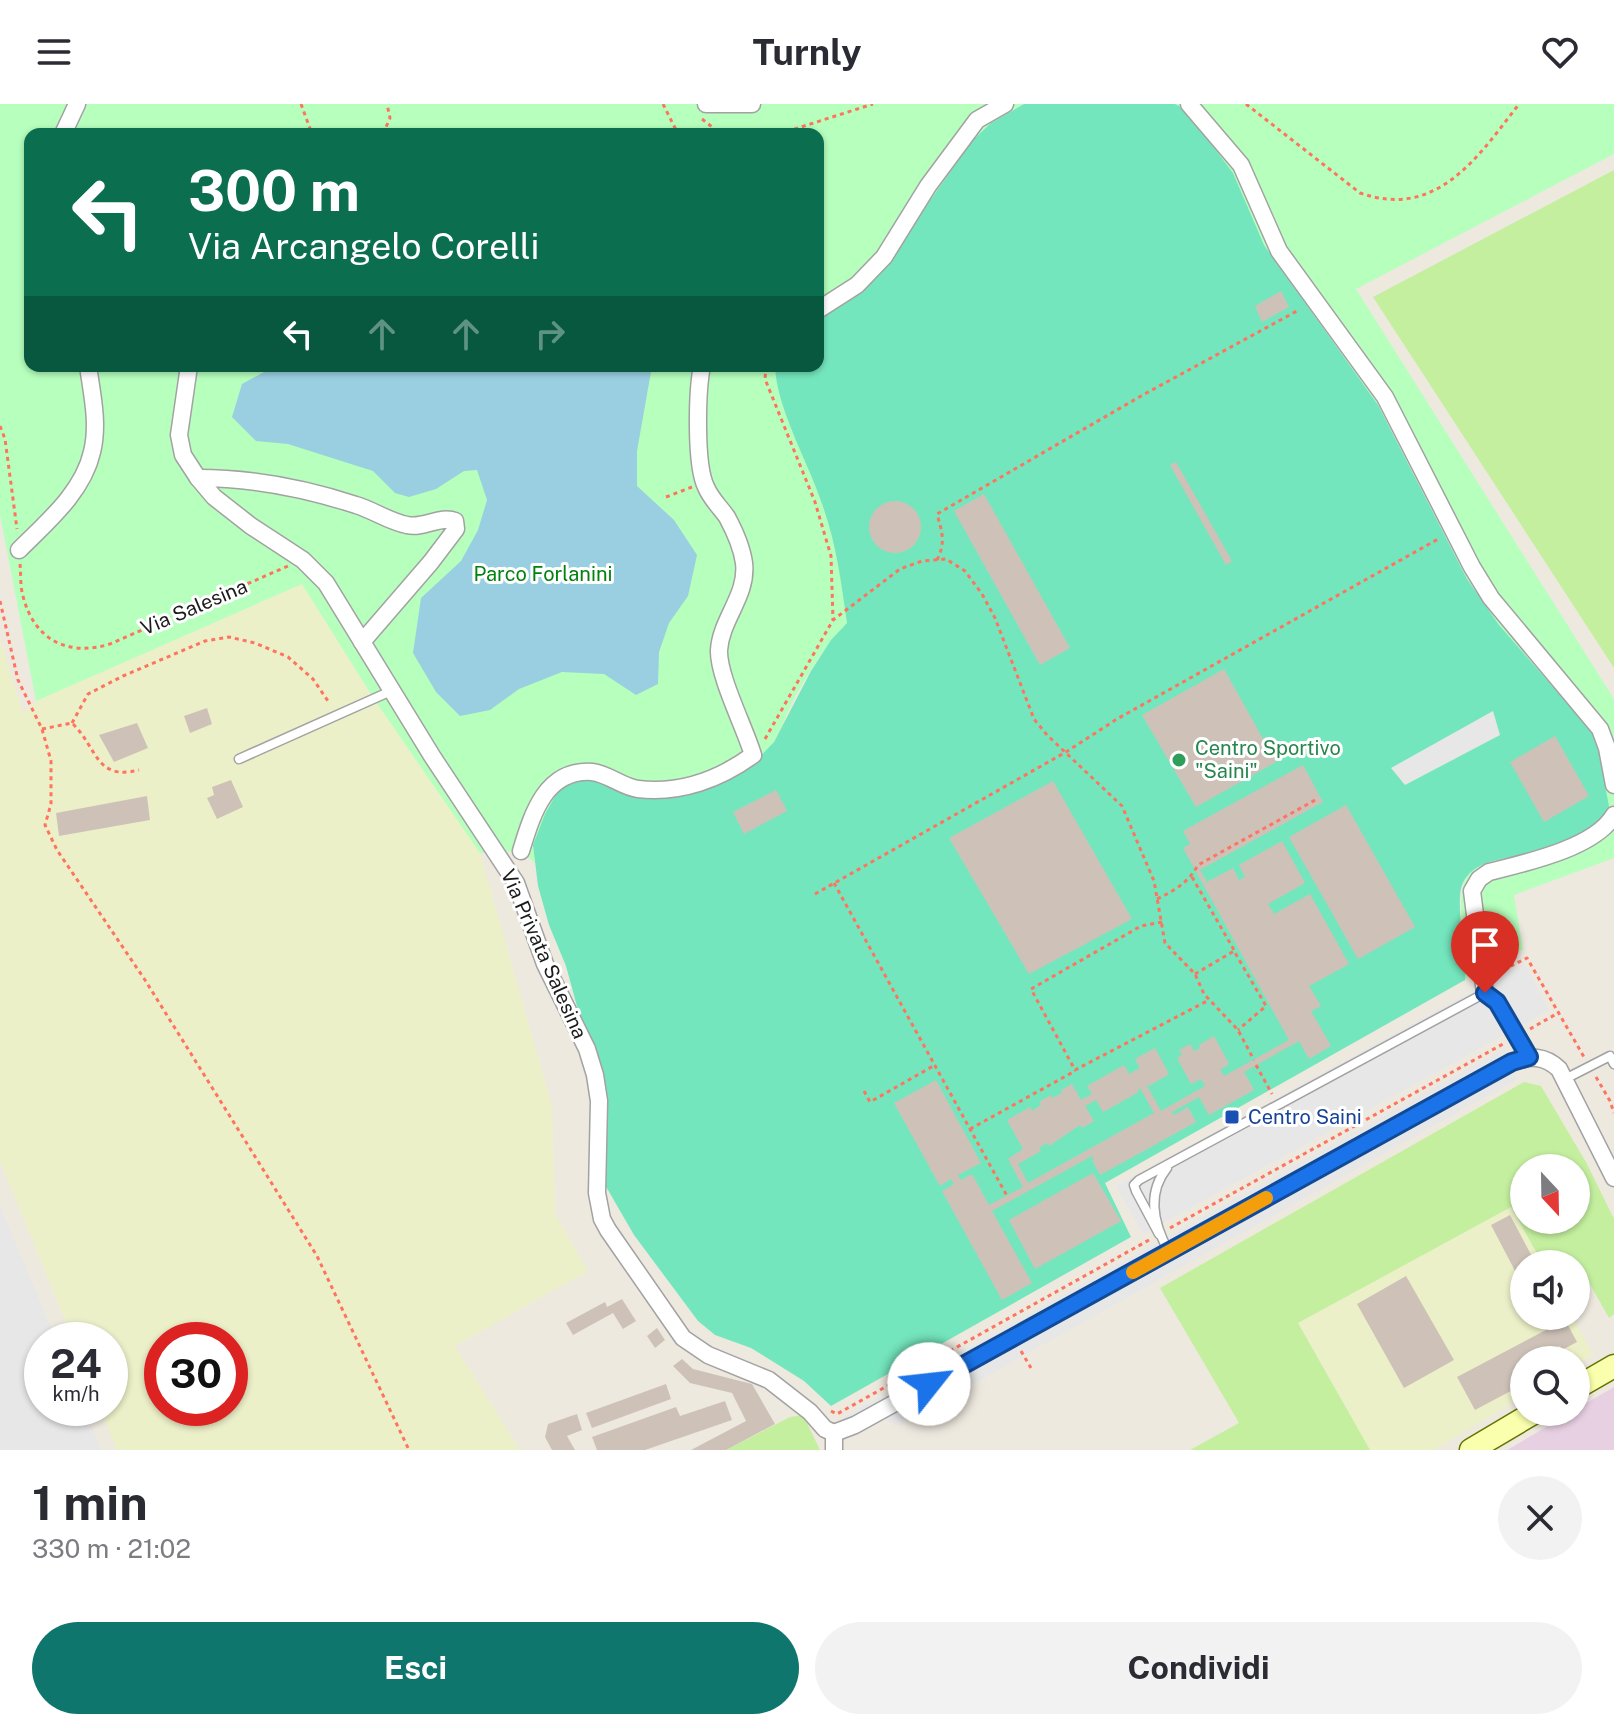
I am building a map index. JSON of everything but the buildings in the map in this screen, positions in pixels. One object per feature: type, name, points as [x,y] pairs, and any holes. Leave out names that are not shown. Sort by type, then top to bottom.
[{"type":"street","points":[[66,128],[77,104]]},
{"type":"street","points":[[706,104],[752,104]]},
{"type":"street","points":[[824,306],[857,285],[884,257],[928,186],[977,120],[1005,104]]},
{"type":"street","points":[[1189,104],[1241,165],[1279,251],[1385,397],[1491,598],[1600,729],[1614,785]]},
{"type":"street","points":[[19,550],[59,511],[82,479],[92,452],[95,411],[89,372]]},
{"type":"street","points":[[188,372],[179,435],[183,455],[198,478],[233,512],[303,560],[326,583],[362,642],[456,529],[455,521],[448,518],[417,527],[403,525],[378,512],[321,493],[250,479],[198,478]]},
{"type":"street","points":[[515,859],[532,816],[547,789],[561,779],[593,772],[633,788],[680,788],[699,784],[753,755],[722,670],[719,652],[722,634],[744,578],[744,561],[727,517],[703,483],[700,468],[701,372]]},
{"type":"street","name":"Via Privata Salesina","points":[[362,642],[493,851],[515,859],[519,890],[545,964],[587,1049],[595,1075],[599,1101],[597,1193],[602,1219],[608,1230],[683,1338],[708,1355],[769,1380],[810,1412],[825,1429],[834,1433]]},
{"type":"street","points":[[1529,1057],[1497,1002],[1485,993],[1472,891],[1479,879],[1489,872],[1529,862],[1579,842],[1608,825],[1614,815]]},
{"type":"street","points":[[834,1450],[834,1433],[855,1425],[1512,1062],[1529,1057],[1552,1062],[1565,1079],[1614,1178]]},
{"type":"street","points":[[1590,1380],[1614,1366]]},
{"type":"street","points":[[1471,1450],[1511,1426]]},
{"type":"lane","points":[[239,759],[392,690]]},
{"type":"lane","points":[[1169,1252],[1134,1185],[1485,993]]},
{"type":"lane","points":[[1565,1079],[1610,1056],[1614,1064]]},
{"type":"lane","points":[[1159,1234],[1154,1196],[1159,1177],[1170,1164]]},
{"type":"path","points":[[301,104],[310,128]]},
{"type":"path","points":[[386,128],[390,118],[387,104]]},
{"type":"path","points":[[663,104],[675,128]]},
{"type":"path","points":[[798,128],[873,104]]},
{"type":"path","points":[[1246,104],[1360,193],[1380,200],[1418,197],[1439,189],[1463,172],[1519,104]]},
{"type":"path","points":[[937,560],[944,547],[937,514],[1141,396],[1297,311]]},
{"type":"path","points":[[766,372],[765,379],[779,418],[815,502],[831,556],[833,620]]},
{"type":"path","name":"Via Salesina","points":[[0,426],[5,439],[23,595],[33,619],[44,634],[57,643],[73,649],[89,650],[110,644],[303,560]]},
{"type":"path","points":[[666,497],[703,483]]},
{"type":"path","points":[[815,894],[1425,546]]},
{"type":"path","points":[[753,755],[833,620],[900,569],[922,561],[946,559],[965,571],[982,594],[995,618],[1034,719],[1122,806],[1154,881],[1165,943],[1195,974],[1209,1000],[1238,1030],[1254,1060]]},
{"type":"path","points":[[0,601],[18,680],[42,729],[51,761],[51,804],[45,825],[57,850],[145,980],[317,1256],[409,1450]]},
{"type":"path","points":[[42,729],[72,723],[88,694],[123,676],[205,641],[229,637],[255,643],[288,657],[313,679],[338,715]]},
{"type":"path","points":[[72,723],[84,734],[109,772],[124,774],[139,770]]},
{"type":"path","points":[[1157,899],[1176,890],[1192,877],[1198,865],[1317,799]]},
{"type":"path","points":[[1192,877],[1266,1006],[1238,1030]]},
{"type":"path","points":[[834,883],[1007,1196]]},
{"type":"path","points":[[1075,1070],[1031,989],[1141,926],[1162,922]]},
{"type":"path","points":[[1195,974],[1234,951]]},
{"type":"path","points":[[1481,960],[1509,967],[1527,958],[1614,1113]]},
{"type":"path","points":[[970,1129],[1209,1000]]},
{"type":"path","points":[[1529,1029],[1558,1013]]},
{"type":"path","points":[[830,1411],[837,1414],[1499,1046]]},
{"type":"path","points":[[864,1091],[870,1102],[935,1065]]},
{"type":"path","points":[[1256,1065],[1278,1105]]},
{"type":"path","points":[[1013,1338],[1031,1368]]},
{"type":"shaded area","points":[[1493,711],[1500,735],[1405,785],[1391,768]]},
{"type":"shaded area","points":[[1524,963],[1549,1010],[1143,1234],[1116,1186]]},
{"type":"shaded area","points":[[1505,1048],[1512,1062],[1509,1073],[1519,1078],[898,1426],[874,1415],[855,1425],[842,1418]]},
{"type":"shaded area","points":[[0,1206],[48,1322],[24,1322],[24,1426],[91,1426],[101,1450],[0,1450]]},
{"type":"shaded area","points":[[1614,1387],[1614,1450],[1507,1450],[1548,1426],[1590,1426],[1590,1401]]},
{"type":"green space","name":"Parco Forlanini","points":[[0,104],[1024,104],[992,123],[910,229],[891,261],[864,289],[824,314],[824,128],[24,128],[24,372],[776,372],[787,416],[827,516],[847,623],[812,669],[772,744],[748,768],[698,793],[663,799],[634,797],[599,782],[533,845],[535,863],[521,851],[480,853],[374,699],[302,584],[36,701],[0,515]]},
{"type":"green space","name":"Centro Sportivo \"Saini\"","points":[[1024,104],[1175,104],[1185,109],[1233,173],[1264,245],[1378,405],[1467,579],[1499,625],[1593,733],[1609,806],[1600,821],[1568,840],[1540,851],[1486,863],[1468,874],[1460,902],[1465,980],[1105,1183],[1131,1237],[831,1406],[804,1381],[751,1348],[715,1335],[698,1321],[634,1235],[597,1171],[587,1043],[566,966],[549,925],[538,886],[533,845],[558,791],[570,783],[586,780],[600,782],[617,791],[645,799],[668,798],[724,782],[751,766],[774,742],[811,671],[831,640],[847,623],[831,531],[781,399],[776,372],[824,372],[824,314],[864,289],[891,261],[972,141],[991,123]]},
{"type":"green space","points":[[1175,104],[1614,104],[1614,154],[1356,289],[1614,699],[1614,858],[1514,895],[1523,950],[1481,960],[1465,980],[1461,906],[1466,880],[1472,871],[1487,863],[1538,851],[1499,625],[1467,579],[1378,405],[1264,245],[1185,110]]},
{"type":"green space","points":[[1614,170],[1614,668],[1373,297]]},
{"type":"green space","points":[[302,584],[374,699],[480,853],[552,1106],[555,1214],[588,1271],[455,1346],[520,1450],[117,1450],[107,1426],[128,1426],[128,1322],[66,1322],[0,1161],[0,639],[23,713],[36,701]]},
{"type":"green space","points":[[1524,1082],[1541,1086],[1581,1154],[1510,1154],[1510,1208],[1298,1323],[1370,1450],[1190,1450],[1239,1423],[1160,1288]]},
{"type":"green space","points":[[1590,1170],[1614,1219],[1614,1314],[1609,1318],[1590,1284],[1590,1250],[1535,1250],[1526,1234],[1590,1234]]},
{"type":"green space","points":[[1510,1208],[1510,1234],[1526,1234],[1535,1250],[1510,1250],[1510,1330],[1580,1330],[1588,1346],[1510,1346],[1510,1404],[1434,1450],[1370,1450],[1298,1323]]},
{"type":"green space","points":[[803,1415],[820,1450],[726,1450],[790,1417]]},
{"type":"water","points":[[264,372],[651,372],[637,451],[637,486],[674,520],[697,555],[688,596],[669,623],[659,652],[658,684],[636,695],[604,674],[562,672],[519,689],[490,710],[460,716],[436,692],[413,653],[421,598],[461,561],[478,530],[487,500],[477,470],[464,471],[436,489],[409,497],[395,493],[373,471],[288,444],[256,441],[232,417],[242,384]]},
{"type":"slow traffic","points":[[1133,1272],[1266,1198]]},
{"type":"place","name":"Centro Sportivo \"Saini\"","points":[[1179,760]]},
{"type":"place","name":"Centro Saini","points":[[1232,1117]]},
{"type":"route","points":[[929,1384],[1512,1062],[1529,1057],[1497,1002],[1485,993]]}]
